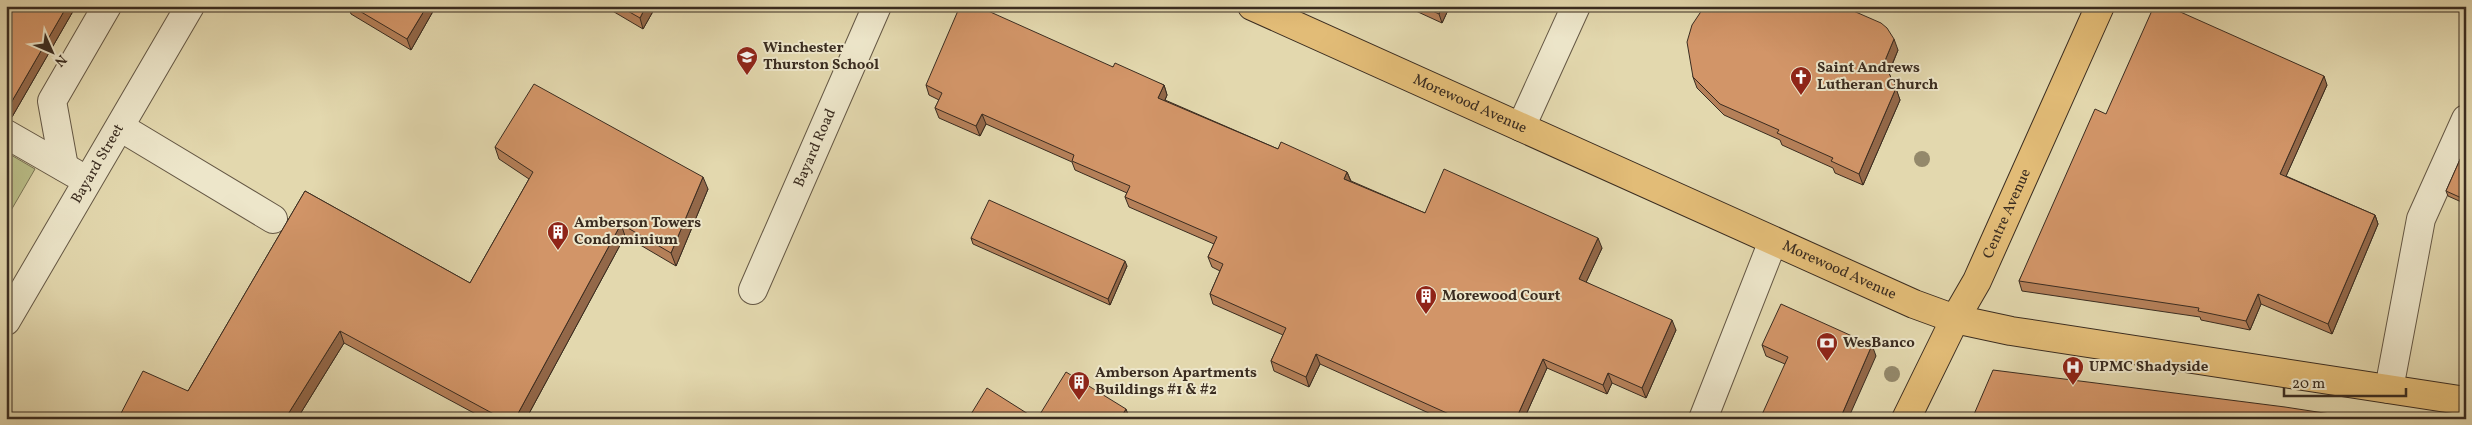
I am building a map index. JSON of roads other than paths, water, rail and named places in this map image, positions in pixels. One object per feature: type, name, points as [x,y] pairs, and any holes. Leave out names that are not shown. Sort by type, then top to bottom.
[{"type":"main road","name":"Morewood Avenue","points":[[1252,6],[1772,241],[1914,304],[1955,318],[2011,331],[2466,401]]},
{"type":"main road","name":"Centre Avenue","points":[[1906,419],[1955,318],[1977,281],[2100,6]]},
{"type":"street","points":[[64,167],[52,101],[107,6]]},
{"type":"street","name":"Bayard Street","points":[[6,321],[190,6]]},
{"type":"street","name":"Bayard Road","points":[[753,290],[877,6]]},
{"type":"street","points":[[1521,127],[1576,6]]},
{"type":"street","points":[[2389,389],[2421,219],[2466,119]]},
{"type":"street","points":[[120,127],[273,219]]},
{"type":"street","points":[[6,134],[88,181]]},
{"type":"street","points":[[1703,419],[1772,241]]},
{"type":"place","name":"Winchester Thurston School","points":[[747,76]]},
{"type":"place","name":"Saint Andrews Lutheran Church","points":[[1801,96]]},
{"type":"place","name":"Amberson Towers Condominium","points":[[558,251]]},
{"type":"place","name":"Morewood Court","points":[[1426,315]]},
{"type":"place","name":"WesBanco","points":[[1827,362]]},
{"type":"place","name":"UPMC Shadyside","points":[[2073,386]]},
{"type":"place","name":"Amberson Apartments Buildings #1 & #2","points":[[1079,401]]}]
